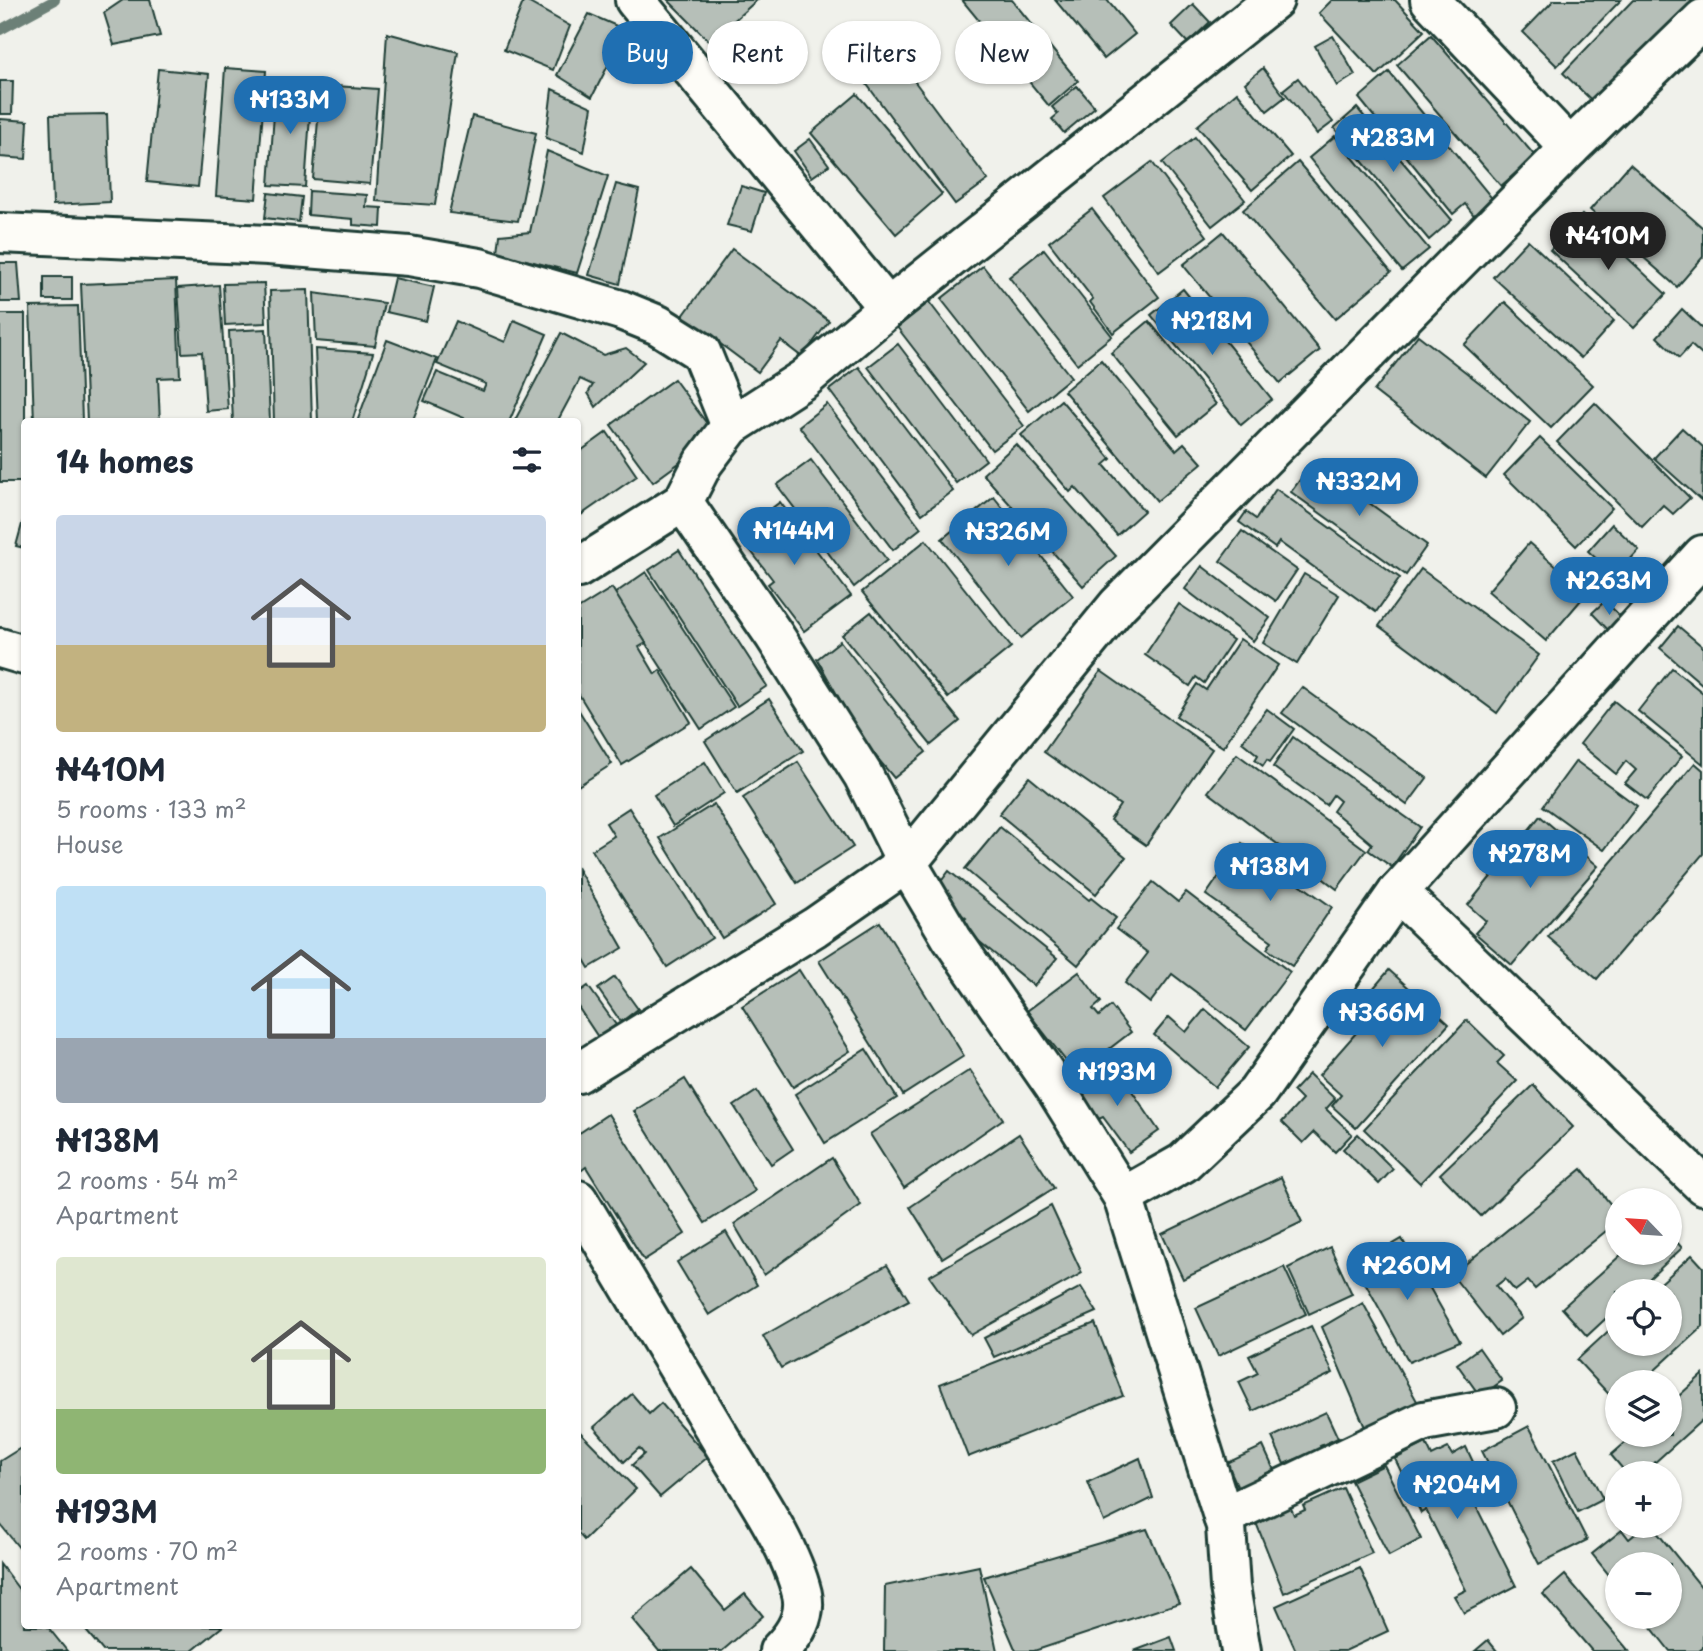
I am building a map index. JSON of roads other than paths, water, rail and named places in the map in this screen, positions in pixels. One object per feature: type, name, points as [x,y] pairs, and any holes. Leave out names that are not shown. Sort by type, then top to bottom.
[{"type":"street","points":[[635,0],[888,308]]},
{"type":"street","points":[[581,566],[683,502],[703,463],[731,426],[804,379],[888,308],[1274,0]]},
{"type":"street","points":[[1430,0],[1570,148]]},
{"type":"street","points":[[581,1071],[816,927],[907,863],[1118,605],[1570,148],[1703,19]]},
{"type":"street","points":[[0,233],[281,246],[409,256],[479,268],[621,310],[657,324],[701,352],[731,426]]},
{"type":"street","points":[[683,502],[774,635],[863,775],[907,863],[952,939],[1054,1086],[1123,1197],[1223,1517],[1230,1587],[1241,1651]]},
{"type":"street","points":[[1123,1197],[1183,1163],[1257,1093],[1398,892],[1703,555]]},
{"type":"street","points":[[0,648],[21,654]]},
{"type":"street","points":[[1398,892],[1703,1185]]},
{"type":"street","points":[[581,1205],[746,1480],[788,1561],[802,1596],[801,1618],[792,1638],[779,1651]]},
{"type":"street","points":[[1223,1517],[1424,1421],[1496,1408]]},
{"type":"waterway","points":[[0,30],[55,0]]}]
